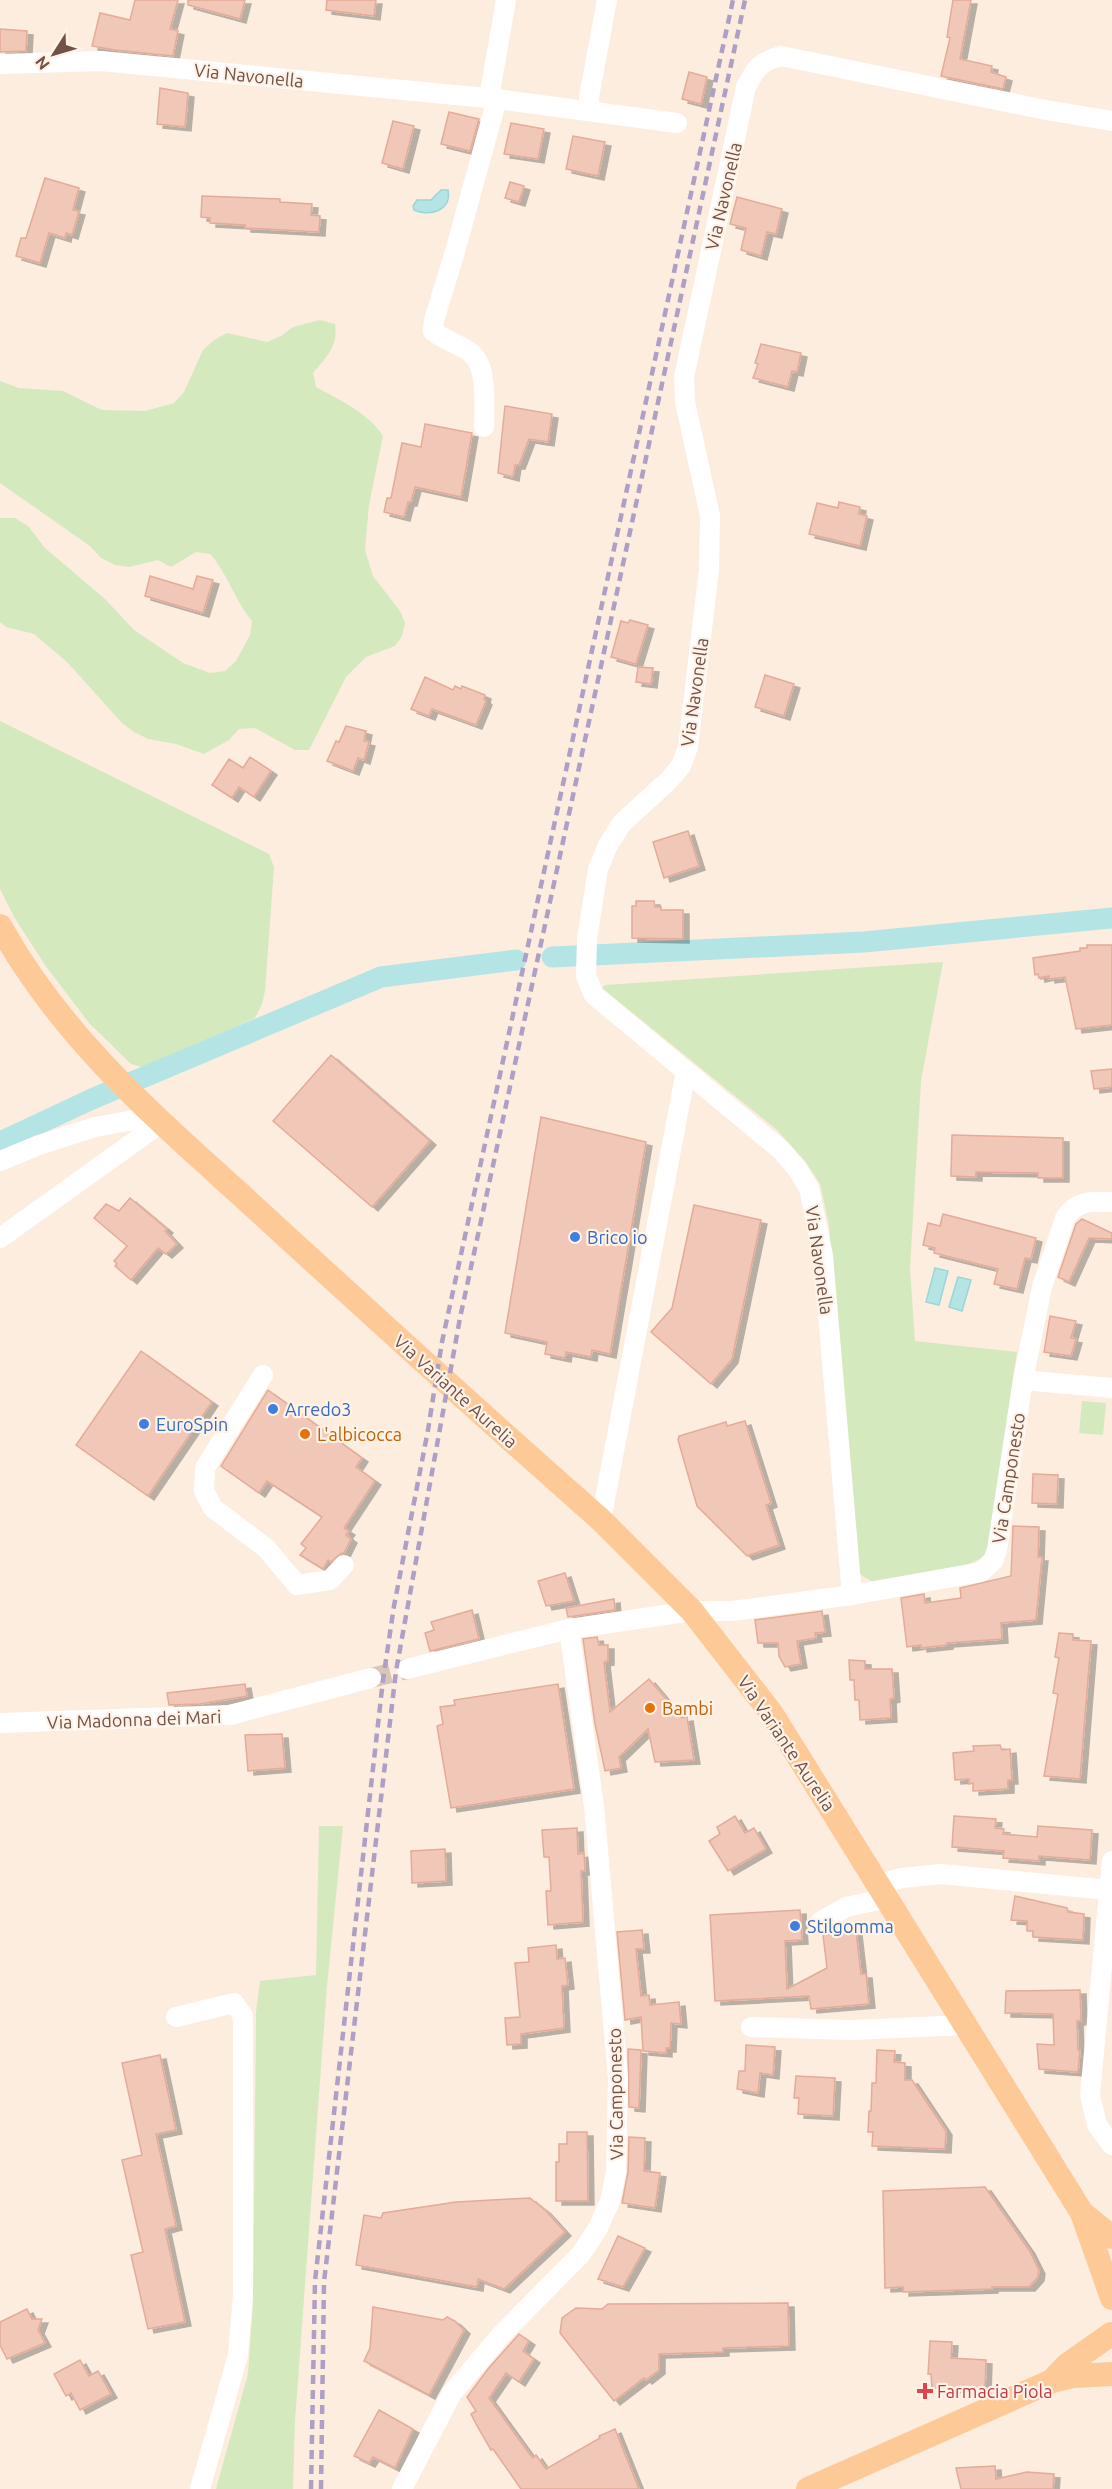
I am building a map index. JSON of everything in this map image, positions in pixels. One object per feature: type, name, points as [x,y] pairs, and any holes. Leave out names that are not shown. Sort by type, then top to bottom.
[{"type":"main road","name":"Via Variante Aurelia","points":[[0,926],[15,953],[58,1015],[106,1070],[601,1520],[692,1611],[772,1714],[1082,2213],[1112,2298]]},
{"type":"main road","points":[[0,958],[58,1015]]},
{"type":"main road","name":"Via Variante Aurelia","points":[[1082,2213],[1112,2237]]},
{"type":"main road","points":[[1052,2381],[1067,2365],[1112,2331]]},
{"type":"main road","points":[[808,2489],[1052,2381],[1073,2376],[1112,2374]]},
{"type":"street","points":[[484,427],[482,373],[473,354],[434,332],[434,320],[454,255],[493,98],[506,0]]},
{"type":"street","points":[[589,111],[589,97],[607,0]]},
{"type":"street","name":"Via Navonella","points":[[852,1595],[823,1256],[809,1188],[781,1150],[594,995],[586,976],[587,939],[598,869],[608,845],[622,823],[681,766],[688,747],[710,569],[710,516],[685,402],[684,377],[747,87],[755,68],[768,60],[781,56],[1112,121]]},
{"type":"street","name":"Via Navonella","points":[[0,64],[101,61],[493,98],[677,123]]},
{"type":"street","points":[[601,1520],[686,1071]]},
{"type":"street","points":[[0,1161],[39,1145],[95,1127],[153,1114]]},
{"type":"street","points":[[0,1238],[153,1114]]},
{"type":"street","name":"Via Camponesto","points":[[692,1611],[732,1611],[852,1595],[981,1572],[993,1561],[998,1550],[1023,1380],[1042,1287],[1069,1211],[1081,1203],[1112,1202]]},
{"type":"street","points":[[263,1375],[205,1468],[204,1491],[213,1508],[266,1548],[297,1585],[330,1580],[344,1566]]},
{"type":"street","points":[[1023,1380],[1112,1388]]},
{"type":"street","points":[[407,1669],[569,1629],[692,1611]]},
{"type":"street","name":"Via Camponesto","points":[[402,2489],[452,2393],[501,2335],[581,2254],[598,2228],[610,2201],[616,2172],[618,2078],[594,1806],[569,1629]]},
{"type":"street","name":"Via Madonna dei Mari","points":[[0,1723],[231,1716],[371,1677]]},
{"type":"street","points":[[1112,1861],[1090,2095],[1097,2125],[1112,2145]]},
{"type":"street","points":[[820,1922],[846,1907],[883,1891],[902,1878],[941,1874],[1109,1890]]},
{"type":"street","points":[[176,2016],[234,2003],[243,2016],[243,2295],[240,2341],[200,2489]]},
{"type":"street","points":[[751,2027],[851,2030],[966,2025]]},
{"type":"green space","points":[[320,320],[335,324],[335,339],[330,351],[313,373],[316,387],[362,414],[383,436],[369,505],[365,550],[373,576],[400,611],[405,623],[402,636],[395,646],[366,657],[346,677],[309,750],[295,750],[255,728],[239,729],[229,740],[204,754],[176,744],[148,739],[122,723],[67,662],[34,634],[6,627],[0,622],[0,518],[15,518],[28,526],[45,548],[105,599],[134,630],[183,663],[210,673],[225,671],[236,661],[250,635],[252,621],[210,554],[196,552],[171,567],[158,560],[129,567],[115,565],[101,558],[90,546],[0,483],[0,381],[19,388],[63,391],[102,410],[145,411],[174,403],[184,392],[203,350],[214,340],[227,333],[267,342],[293,327]]},
{"type":"green space","points":[[0,721],[269,854],[274,867],[265,991],[255,1018],[145,1068],[131,1064],[89,1023],[45,965],[14,917],[0,889]]},
{"type":"green space","points":[[943,962],[921,1081],[910,1268],[915,1341],[1017,1352],[987,1552],[980,1559],[966,1565],[873,1582],[861,1575],[856,1568],[829,1226],[820,1184],[805,1161],[777,1130],[602,988],[605,985]]},
{"type":"green space","points":[[1082,1401],[1106,1403],[1103,1435],[1079,1433]]},
{"type":"green space","points":[[319,1826],[343,1826],[327,1986],[295,2421],[293,2489],[216,2489],[248,2374],[253,2305],[256,2012],[260,1981],[316,1975]]},
{"type":"water","points":[[441,190],[448,190],[448,197],[443,207],[426,213],[414,210],[413,206],[417,200],[431,200]]},
{"type":"water","points":[[935,1268],[948,1271],[939,1305],[926,1302]]},
{"type":"water","points":[[958,1277],[971,1280],[962,1311],[949,1307]]},
{"type":"building","points":[[135,0],[178,0],[170,29],[178,31],[173,56],[92,46],[100,13],[130,20]]},
{"type":"building","points":[[188,0],[245,0],[240,19],[188,5]]},
{"type":"building","points":[[327,0],[376,0],[374,16],[326,10]]},
{"type":"building","points":[[953,0],[971,0],[960,59],[992,66],[991,72],[1006,77],[1003,89],[941,76],[950,38],[947,37]]},
{"type":"building","points":[[0,29],[27,31],[26,51],[0,52]]},
{"type":"building","points":[[689,72],[707,77],[701,104],[682,99]]},
{"type":"building","points":[[160,88],[188,93],[185,127],[157,124]]},
{"type":"building","points":[[449,112],[479,119],[470,151],[441,144]]},
{"type":"building","points":[[393,121],[414,126],[403,169],[382,163]]},
{"type":"building","points":[[511,123],[544,129],[538,159],[504,154]]},
{"type":"building","points":[[573,136],[605,142],[598,176],[566,169]]},
{"type":"building","points":[[45,178],[79,188],[73,210],[79,211],[72,235],[66,233],[65,238],[49,233],[40,263],[16,256],[21,238],[26,238]]},
{"type":"building","points":[[510,182],[524,186],[519,202],[505,198]]},
{"type":"building","points":[[202,196],[280,199],[280,202],[312,204],[311,215],[320,216],[319,232],[245,228],[245,225],[210,223],[210,218],[201,217]]},
{"type":"building","points":[[737,197],[782,209],[776,234],[767,232],[761,256],[741,250],[746,228],[730,224]]},
{"type":"building","points":[[761,344],[801,353],[797,372],[792,371],[788,387],[753,378]]},
{"type":"building","points":[[505,406],[552,414],[548,442],[529,439],[519,465],[515,465],[513,477],[498,473]]},
{"type":"building","points":[[425,424],[472,433],[461,497],[415,487],[404,517],[384,512],[387,498],[391,498],[402,443],[421,447]]},
{"type":"building","points":[[839,502],[860,507],[859,514],[867,516],[860,546],[809,534],[817,503],[838,508]]},
{"type":"building","points":[[150,576],[193,589],[197,576],[213,580],[203,613],[145,596]]},
{"type":"building","points":[[630,620],[648,625],[636,664],[611,657],[621,621],[628,623]]},
{"type":"building","points":[[638,667],[653,668],[651,684],[636,682]]},
{"type":"building","points":[[765,675],[794,684],[784,716],[755,707]]},
{"type":"building","points":[[425,677],[453,690],[455,686],[461,689],[462,686],[485,695],[486,701],[476,725],[432,709],[429,716],[411,709]]},
{"type":"building","points":[[346,726],[366,731],[364,741],[369,742],[364,760],[358,758],[353,771],[327,761]]},
{"type":"building","points":[[250,757],[271,771],[254,797],[239,787],[232,798],[212,785],[229,759],[243,768]]},
{"type":"building","points":[[688,831],[699,866],[664,878],[653,842]]},
{"type":"building","points":[[636,901],[654,901],[655,907],[661,907],[661,910],[683,910],[683,939],[632,938],[632,906],[636,906]]},
{"type":"building","points":[[1087,945],[1112,945],[1112,1025],[1076,1029],[1065,977],[1039,978],[1038,974],[1035,975],[1033,958],[1080,951],[1080,948],[1087,948]]},
{"type":"building","points":[[331,1055],[430,1141],[372,1207],[273,1121]]},
{"type":"building","points":[[1112,1069],[1112,1087],[1094,1089],[1091,1071]]},
{"type":"building","name":"Brico io","points":[[541,1117],[646,1142],[610,1354],[592,1350],[591,1357],[566,1352],[565,1358],[545,1354],[547,1342],[505,1333]]},
{"type":"building","points":[[952,1135],[1063,1138],[1063,1178],[1038,1178],[1038,1173],[976,1172],[976,1177],[951,1176]]},
{"type":"building","points":[[130,1198],[167,1229],[165,1231],[177,1244],[166,1254],[158,1248],[131,1280],[115,1266],[117,1264],[114,1261],[127,1246],[94,1218],[106,1204],[119,1211]]},
{"type":"building","points":[[694,1205],[761,1220],[732,1359],[711,1384],[651,1332],[672,1308]]},
{"type":"building","points":[[943,1214],[1036,1238],[1031,1259],[1025,1258],[1017,1289],[994,1284],[998,1269],[934,1253],[935,1248],[923,1245],[928,1223],[940,1226]]},
{"type":"building","points":[[1082,1219],[1112,1233],[1112,1239],[1089,1238],[1069,1282],[1058,1277],[1076,1224]]},
{"type":"building","points":[[1050,1316],[1076,1321],[1071,1338],[1076,1339],[1071,1356],[1044,1352]]},
{"type":"building","name":"EuroSpin","points":[[141,1351],[212,1402],[148,1496],[76,1445]]},
{"type":"building","points":[[268,1390],[362,1458],[356,1467],[375,1481],[344,1528],[349,1531],[346,1535],[351,1539],[344,1553],[331,1562],[328,1560],[323,1569],[300,1555],[306,1548],[301,1544],[322,1517],[267,1481],[259,1493],[221,1466]]},
{"type":"building","points":[[745,1421],[771,1503],[766,1505],[779,1545],[747,1556],[697,1506],[678,1440],[679,1436],[726,1422],[727,1426]]},
{"type":"building","points":[[1033,1474],[1058,1475],[1057,1504],[1032,1503]]},
{"type":"building","points":[[1013,1526],[1039,1527],[1038,1557],[1042,1557],[1036,1620],[1001,1623],[1002,1639],[947,1643],[947,1645],[921,1648],[921,1645],[907,1647],[901,1598],[924,1594],[925,1603],[961,1598],[960,1588],[1011,1576]]},
{"type":"building","points":[[565,1573],[574,1601],[546,1606],[538,1581]]},
{"type":"building","points":[[614,1599],[615,1610],[568,1617],[566,1608]]},
{"type":"building","points":[[472,1610],[479,1639],[430,1651],[425,1633],[434,1630],[431,1622]]},
{"type":"building","points":[[822,1611],[825,1632],[815,1633],[816,1638],[797,1641],[801,1664],[785,1667],[779,1656],[778,1643],[758,1643],[755,1620]]},
{"type":"building","points":[[1059,1633],[1073,1634],[1073,1640],[1091,1641],[1080,1779],[1044,1776],[1058,1694],[1053,1693],[1059,1658],[1055,1657]]},
{"type":"building","points":[[597,1637],[599,1645],[608,1645],[608,1661],[604,1662],[610,1712],[649,1679],[682,1718],[687,1717],[694,1760],[655,1762],[648,1729],[619,1757],[621,1768],[605,1771],[595,1724],[583,1639]]},
{"type":"building","points":[[849,1660],[865,1661],[865,1669],[892,1669],[894,1698],[890,1699],[891,1718],[860,1720],[859,1700],[855,1700],[854,1680],[850,1680]]},
{"type":"building","points":[[245,1684],[247,1696],[200,1704],[169,1705],[167,1693]]},
{"type":"building","points":[[558,1684],[574,1789],[451,1808],[437,1726],[443,1724],[440,1707],[455,1705],[454,1700]]},
{"type":"building","points":[[282,1734],[285,1768],[248,1771],[245,1735]]},
{"type":"building","points":[[1000,1745],[1002,1750],[1010,1749],[1012,1780],[1008,1780],[1008,1789],[973,1791],[973,1783],[969,1784],[969,1779],[955,1780],[953,1753],[974,1751],[973,1746]]},
{"type":"building","points":[[735,1816],[745,1833],[754,1828],[766,1849],[728,1871],[709,1841],[720,1834],[717,1827]]},
{"type":"building","points":[[954,1816],[996,1819],[995,1828],[1004,1829],[1003,1834],[1037,1837],[1038,1826],[1092,1830],[1090,1860],[1039,1856],[1039,1861],[1003,1858],[1004,1851],[952,1847]]},
{"type":"building","points":[[577,1828],[578,1854],[584,1853],[585,1871],[581,1871],[583,1922],[548,1925],[546,1891],[551,1891],[549,1857],[544,1857],[542,1830]]},
{"type":"building","points":[[445,1849],[446,1881],[412,1883],[411,1851]]},
{"type":"building","points":[[1015,1896],[1067,1908],[1068,1912],[1084,1914],[1083,1940],[1033,1937],[1033,1931],[1027,1931],[1027,1921],[1011,1920]]},
{"type":"building","points":[[800,1910],[802,1940],[785,1941],[787,1989],[827,1968],[823,1935],[856,1931],[861,1974],[866,1974],[869,2004],[811,2009],[809,1996],[715,2001],[710,1915]]},
{"type":"building","points":[[642,1930],[644,1949],[636,1949],[641,1996],[649,1995],[650,2005],[679,2002],[681,2024],[671,2023],[670,2048],[666,2048],[666,2053],[643,2051],[641,2017],[625,2020],[617,1932]]},
{"type":"building","points":[[556,1945],[557,1959],[565,1958],[568,1985],[562,1986],[564,2028],[521,2034],[521,2044],[507,2045],[505,2018],[520,2017],[515,1963],[529,1962],[528,1948]]},
{"type":"building","points":[[1080,1990],[1081,2021],[1077,2021],[1078,2050],[1080,2050],[1078,2072],[1039,2069],[1037,2044],[1054,2045],[1053,2014],[1005,2013],[1006,1991]]},
{"type":"building","points":[[746,2045],[775,2047],[773,2075],[760,2073],[758,2093],[737,2089],[739,2071],[745,2071]]},
{"type":"building","points":[[628,2049],[641,2050],[639,2108],[629,2107]]},
{"type":"building","points":[[877,2050],[895,2051],[894,2062],[905,2063],[905,2080],[912,2080],[946,2131],[945,2149],[872,2146],[873,2132],[868,2132],[869,2111],[871,2111],[872,2083],[876,2083]]},
{"type":"building","points":[[160,2055],[176,2130],[156,2134],[176,2226],[165,2229],[185,2322],[148,2329],[131,2255],[143,2252],[122,2160],[142,2155],[122,2063]]},
{"type":"building","points":[[796,2076],[835,2078],[833,2116],[798,2114],[799,2098],[794,2098]]},
{"type":"building","points":[[567,2132],[587,2132],[588,2201],[556,2201],[556,2162],[559,2162],[559,2144],[567,2144]]},
{"type":"building","points":[[629,2137],[645,2138],[644,2171],[660,2173],[655,2208],[622,2203],[628,2172]]},
{"type":"building","points":[[985,2187],[1029,2250],[1039,2270],[1038,2277],[1029,2287],[903,2292],[903,2287],[885,2288],[883,2191]]},
{"type":"building","points":[[530,2198],[545,2210],[565,2232],[504,2289],[478,2279],[477,2287],[356,2265],[364,2215],[381,2218],[383,2213],[456,2202]]},
{"type":"building","points":[[618,2236],[645,2248],[623,2287],[598,2279]]},
{"type":"building","points":[[788,2303],[789,2346],[723,2348],[723,2352],[659,2354],[659,2370],[646,2380],[644,2378],[614,2401],[560,2333],[562,2318],[576,2308],[602,2309],[608,2304]]},
{"type":"building","points":[[373,2307],[443,2320],[447,2317],[464,2330],[429,2395],[364,2361],[370,2348]]},
{"type":"building","points":[[27,2309],[32,2319],[42,2319],[38,2330],[45,2343],[7,2359],[0,2345],[0,2322]]},
{"type":"building","points":[[519,2334],[529,2341],[523,2351],[534,2359],[519,2382],[506,2373],[489,2398],[528,2452],[533,2458],[536,2455],[546,2469],[600,2438],[599,2436],[615,2429],[639,2489],[521,2489],[493,2449],[491,2450],[471,2414],[476,2411],[467,2397]]},
{"type":"building","points":[[930,2341],[952,2342],[951,2358],[986,2360],[985,2389],[932,2388],[931,2374],[928,2374]]},
{"type":"building","points":[[80,2360],[89,2376],[98,2371],[111,2394],[80,2410],[71,2393],[66,2396],[54,2374]]},
{"type":"building","points":[[379,2410],[413,2429],[395,2468],[373,2457],[369,2463],[354,2456]]},
{"type":"building","points":[[995,2466],[996,2479],[1027,2472],[1054,2474],[1053,2489],[961,2489],[956,2468]]},
{"type":"waterway","points":[[552,957],[864,942],[1112,918]]},
{"type":"waterway","points":[[0,1142],[92,1099],[381,977],[516,960]]},
{"type":"tunnel","points":[[371,1678],[407,1669]]},
{"type":"railway","points":[[311,2489],[315,2281],[383,1680],[394,1606],[428,1430],[442,1342],[733,0]]},
{"type":"railway","points":[[321,2489],[324,2282],[396,1671],[460,1318],[745,0]]},
{"type":"place","name":"Brico io","points":[[575,1237]]},
{"type":"place","name":"Arredo3","points":[[273,1409]]},
{"type":"place","name":"EuroSpin","points":[[144,1424]]},
{"type":"place","name":"L'albicocca","points":[[305,1434]]},
{"type":"place","name":"Bambi","points":[[650,1708]]},
{"type":"place","name":"Stilgomma","points":[[795,1926]]},
{"type":"place","name":"Farmacia Piola","points":[[925,2391]]}]
